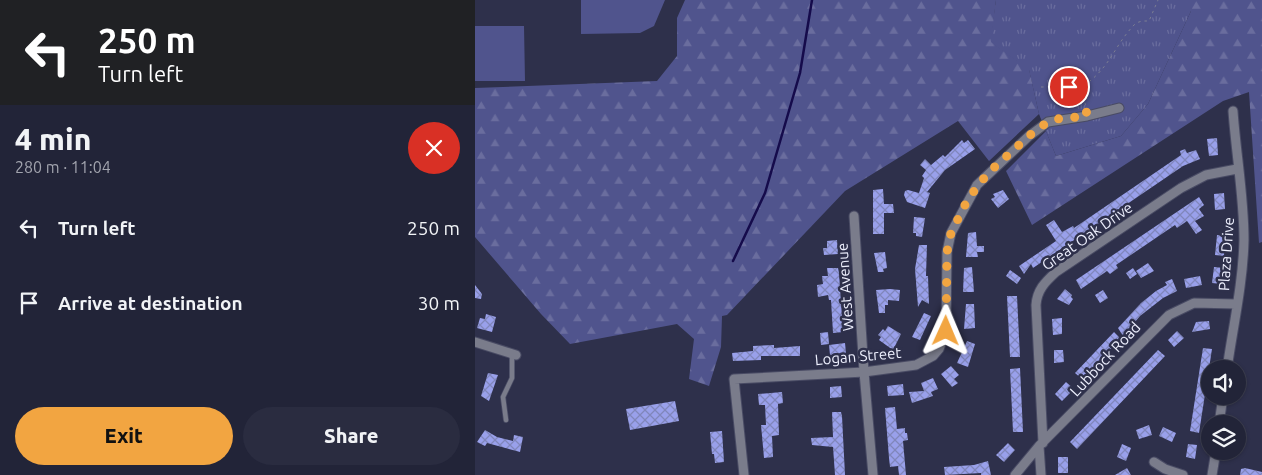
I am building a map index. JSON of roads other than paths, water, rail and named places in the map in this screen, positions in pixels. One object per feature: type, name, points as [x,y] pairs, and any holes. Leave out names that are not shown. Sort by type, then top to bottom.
[{"type":"street","name":"Logan Street","points":[[744,475],[733,379],[864,372],[916,365],[937,353],[947,325],[947,252],[951,233],[968,199],[988,173],[1039,127],[1057,119],[1087,116],[1119,108]]},
{"type":"street","name":"Plaza Drive","points":[[1228,360],[1244,243],[1242,196],[1237,169],[1233,111]]},
{"type":"street","name":"Great Oak Drive","points":[[1041,475],[1037,294],[1056,272],[1181,188],[1206,175],[1237,169]]},
{"type":"street","name":"West Avenue","points":[[854,216],[873,475]]},
{"type":"street","name":"Lubbock Road","points":[[1015,475],[1041,444],[1169,315],[1194,303],[1236,304]]},
{"type":"street","points":[[475,342],[514,354]]},
{"type":"street","points":[[1212,475],[1214,460]]},
{"type":"street","points":[[1154,462],[1165,469],[1183,475]]},
{"type":"lane","points":[[506,420],[503,397],[512,378],[514,354]]},
{"type":"waterway","points":[[733,261],[765,193],[800,73],[812,0]]}]
